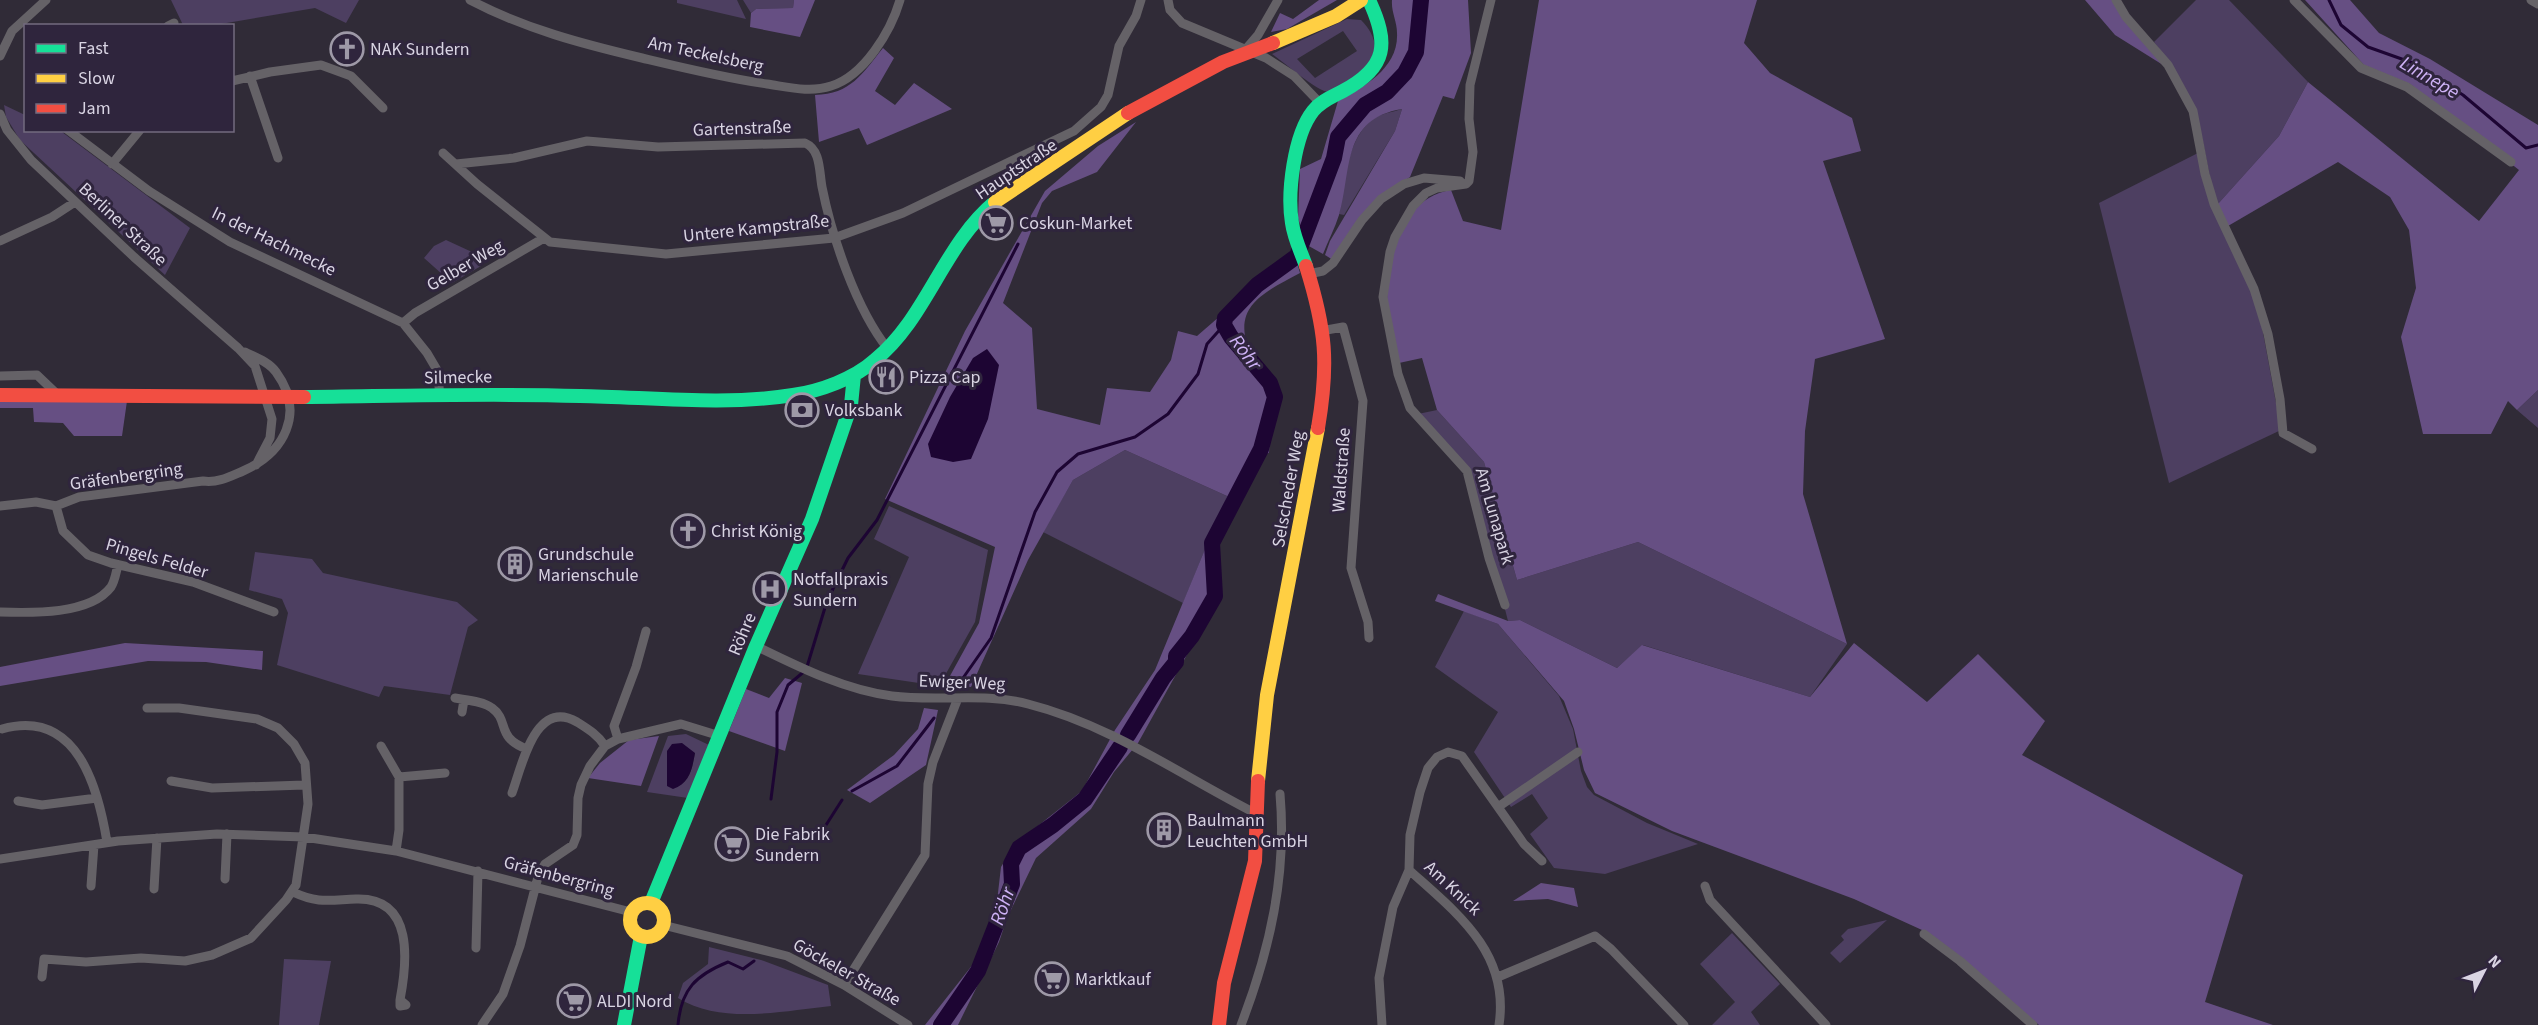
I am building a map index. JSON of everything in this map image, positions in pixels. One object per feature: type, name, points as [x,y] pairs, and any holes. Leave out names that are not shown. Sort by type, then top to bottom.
[{"type":"main road","name":"Hauptstraße","points":[[854,375],[888,349],[905,329],[950,256],[983,212],[1005,194],[1128,113],[1223,62],[1336,16],[1361,0]]},
{"type":"main road","name":"Selscheder Weg","points":[[1219,1025],[1221,988],[1255,865],[1258,842],[1260,742],[1312,465],[1326,364],[1307,269],[1291,215],[1297,146],[1304,124],[1320,104],[1364,79],[1380,61],[1384,38],[1369,0]]},
{"type":"main road","name":"Silmecke","points":[[0,395],[287,398],[440,395],[746,398],[793,395],[854,375]]},
{"type":"main road","name":"Röhre","points":[[651,903],[756,646],[812,519],[851,405],[854,375]]},
{"type":"main road","points":[[642,903],[651,903],[661,910],[663,925],[655,935],[641,936],[630,925],[631,912],[642,903]]},
{"type":"main road","points":[[624,1025],[641,936]]},
{"type":"street","points":[[0,56],[12,31],[46,0]]},
{"type":"street","name":"Am Teckelsberg","points":[[470,0],[506,17],[583,45],[739,81],[807,90],[834,85],[853,73],[885,34],[900,0]]},
{"type":"street","name":"Untere Kampstraße","points":[[443,153],[550,242],[666,254],[834,238],[903,213],[1074,131],[1101,107],[1108,95],[1119,46],[1136,16],[1141,0]]},
{"type":"street","points":[[1168,0],[1170,10],[1182,23],[1246,49],[1288,72],[1320,104]]},
{"type":"street","points":[[1246,49],[1258,35],[1278,0]]},
{"type":"street","points":[[1307,269],[1323,271],[1333,263],[1362,220],[1381,199],[1404,184],[1424,178],[1469,182],[1473,152],[1469,119],[1470,85],[1491,0]]},
{"type":"street","points":[[2116,0],[2126,17],[2168,65],[2193,111],[2205,174],[2214,204],[2254,289],[2274,358],[2283,433],[2312,449]]},
{"type":"street","points":[[2294,0],[2361,69],[2407,87],[2511,162]]},
{"type":"street","points":[[2531,0],[2538,4]]},
{"type":"street","points":[[234,80],[321,65],[351,76],[383,108]]},
{"type":"street","points":[[250,76],[279,158]]},
{"type":"street","name":"Berliner Straße","points":[[0,114],[7,130],[22,150],[75,202],[238,348],[255,366],[266,396]]},
{"type":"street","name":"In der Hachmecke","points":[[71,132],[112,164],[230,242],[403,323],[427,353],[437,370],[440,395]]},
{"type":"street","points":[[112,164],[138,132]]},
{"type":"street","name":"Gartenstraße","points":[[456,164],[514,158],[587,141],[658,147],[805,142],[816,153],[834,238],[870,320],[888,349]]},
{"type":"street","name":"Am Lunapark","points":[[1469,182],[1437,188],[1426,193],[1413,206],[1389,252],[1383,297],[1398,374],[1410,408],[1467,471],[1489,558],[1505,605]]},
{"type":"street","points":[[0,241],[52,218],[75,202]]},
{"type":"street","name":"Gelber Weg","points":[[403,323],[415,313],[544,238]]},
{"type":"street","name":"Waldstraße","points":[[1321,331],[1343,327],[1363,400],[1351,568],[1368,622],[1369,638]]},
{"type":"street","name":"Berliner Straße","points":[[238,348],[263,361],[276,372],[287,398]]},
{"type":"street","points":[[0,376],[37,375],[59,396]]},
{"type":"street","points":[[256,465],[270,438],[272,419],[266,396]]},
{"type":"street","name":"Gräfenbergring","points":[[0,506],[36,502],[56,506],[79,497],[203,481],[215,482],[256,465],[278,448],[287,431],[290,414],[287,398]]},
{"type":"street","name":"Pingels Felder","points":[[56,506],[63,531],[88,555],[118,565],[193,582],[274,612]]},
{"type":"street","points":[[0,612],[49,613],[78,605],[106,591],[112,585],[118,565]]},
{"type":"street","points":[[618,739],[614,726],[636,667],[646,631]]},
{"type":"street","name":"Ewiger Weg","points":[[756,646],[806,669],[863,689],[891,696],[1012,700],[1068,716],[1113,736],[1257,814]]},
{"type":"street","points":[[844,985],[925,855],[928,784],[933,762],[958,698]]},
{"type":"street","points":[[462,712],[459,699],[490,706],[497,712],[507,737],[512,743],[527,749]]},
{"type":"street","points":[[42,977],[44,959],[87,962],[141,958],[185,961],[212,955],[251,938],[293,892],[299,878],[308,804],[304,785],[306,769],[302,756],[289,738],[271,725],[234,715],[179,708],[147,708]]},
{"type":"street","points":[[512,794],[527,749],[544,721],[557,716],[574,720],[598,735],[605,746]]},
{"type":"street","points":[[482,1025],[503,994],[520,946],[535,888],[545,864],[573,845],[577,836],[578,798],[581,785],[590,766],[605,746],[618,739],[681,724],[720,736]]},
{"type":"street","points":[[2,729],[20,726],[39,729],[58,734],[68,741],[91,778],[107,842]]},
{"type":"street","points":[[381,746],[399,777],[399,830],[396,851]]},
{"type":"street","points":[[1409,870],[1410,835],[1420,792],[1428,768],[1437,757],[1448,752],[1462,756],[1524,844],[1542,861]]},
{"type":"street","points":[[1497,807],[1578,752]]},
{"type":"street","points":[[399,777],[445,773]]},
{"type":"street","points":[[171,781],[212,788],[304,785]]},
{"type":"street","points":[[1241,1025],[1264,959],[1279,893],[1283,826],[1280,794]]},
{"type":"street","points":[[18,801],[42,805],[97,798]]},
{"type":"street","points":[[225,879],[227,834]]},
{"type":"street","name":"Gräfenbergring","points":[[0,860],[107,842],[157,838],[227,834],[304,837],[396,851],[433,863],[478,871],[631,912]]},
{"type":"street","points":[[154,889],[157,838]]},
{"type":"street","points":[[91,886],[94,845]]},
{"type":"street","name":"Am Knick","points":[[1382,1025],[1379,978],[1394,907],[1409,870],[1477,934],[1487,949],[1498,977],[1500,1025]]},
{"type":"street","name":"Gräfenbergring","points":[[476,948],[478,871]]},
{"type":"street","points":[[1705,886],[1710,900],[1826,1025]]},
{"type":"street","points":[[293,892],[314,901],[357,899],[373,901],[392,914],[401,926],[406,945],[400,1000]]},
{"type":"street","name":"Göckeler Straße","points":[[663,925],[767,949],[813,968],[908,1025]]},
{"type":"street","points":[[1924,934],[1960,961],[2033,1025]]},
{"type":"street","points":[[1498,977],[1595,936],[1611,949],[1684,1025]]},
{"type":"shaded area","points":[[171,0],[359,0],[346,23],[315,8],[221,24],[183,24]]},
{"type":"shaded area","points":[[677,0],[737,0],[746,19],[677,3]]},
{"type":"shaded area","points":[[743,0],[794,0],[793,8],[756,9],[751,13]]},
{"type":"shaded area","points":[[794,0],[815,0],[800,37],[750,27],[751,13],[756,9],[793,8]]},
{"type":"shaded area","points":[[1319,0],[1337,0],[1287,29],[1271,32],[1280,13],[1293,19]]},
{"type":"shaded area","points":[[1392,0],[1468,0],[1471,53],[1454,99],[1443,96],[1410,177],[1379,198],[1333,260],[1325,255],[1330,241],[1395,131],[1402,109],[1382,115],[1368,124],[1359,135],[1352,149],[1336,225],[1323,254],[1307,245],[1298,218],[1300,169],[1321,159],[1338,101],[1369,83],[1386,66],[1392,56],[1397,33]]},
{"type":"shaded area","points":[[1539,0],[1757,0],[1744,43],[1770,73],[1852,118],[1861,151],[1823,161],[1885,339],[1815,359],[1805,431],[1803,494],[1847,644],[1638,542],[1517,580],[1484,462],[1437,410],[1422,358],[1399,363],[1388,315],[1388,283],[1395,248],[1409,216],[1420,204],[1434,195],[1451,190],[1463,221],[1501,230]]},
{"type":"shaded area","points":[[2085,0],[2113,0],[2163,65],[2115,35]]},
{"type":"shaded area","points":[[2196,0],[2229,0],[2308,82],[2279,136],[2217,205],[2193,105],[2178,76],[2154,42]]},
{"type":"shaded area","points":[[2305,0],[2350,0],[2379,33],[2430,59],[2538,125],[2538,390],[2517,410],[2508,401],[2491,434],[2423,434],[2401,337],[2416,288],[2409,230],[2390,197],[2338,162],[2228,226],[2217,205],[2279,136],[2308,82],[2479,221],[2519,170],[2410,84],[2364,65]]},
{"type":"shaded area","points":[[1347,19],[1361,20],[1371,32],[1375,44],[1370,61],[1358,75],[1343,87],[1330,92],[1310,83],[1272,54]],"holes":[[[1343,31],[1357,51],[1315,78],[1297,59]]]},
{"type":"shaded area","points":[[883,48],[894,58],[875,91],[895,105],[914,83],[952,109],[867,145],[859,128],[819,142],[815,95],[827,94],[847,87],[862,74]]},
{"type":"shaded area","points":[[4,105],[24,115],[24,132],[62,132],[190,228],[165,275],[20,140],[6,117]]},
{"type":"shaded area","points":[[1402,109],[1395,131],[1344,215],[1339,214],[1345,177],[1356,140],[1371,120]]},
{"type":"shaded area","points":[[1136,122],[1097,172],[1052,191],[1042,203],[1003,303],[1032,328],[1037,409],[1100,425],[1107,388],[1150,392],[1171,360],[1178,331],[1197,336],[1294,252],[1300,273],[1261,296],[1252,305],[1244,327],[1246,342],[1253,359],[1271,392],[1269,453],[1262,454],[1218,544],[1220,595],[1138,743],[1114,772],[1091,809],[1036,858],[1007,918],[999,942],[958,1025],[925,1025],[974,963],[994,927],[1001,867],[1015,844],[1082,791],[1115,730],[1155,670],[1227,496],[1125,450],[1073,480],[1028,560],[971,687],[945,685],[979,623],[995,547],[885,499],[965,331],[1045,191],[1098,146]]},
{"type":"shaded area","points":[[2200,152],[2204,177],[2259,311],[2281,430],[2169,483],[2099,203]]},
{"type":"shaded area","points":[[446,240],[472,252],[481,266],[452,283],[424,258],[434,246]]},
{"type":"shaded area","points":[[987,349],[999,365],[988,419],[971,459],[953,462],[931,457],[928,444],[950,397],[973,358]]},
{"type":"shaded area","points":[[2538,390],[2538,428],[2517,410]]},
{"type":"shaded area","points":[[0,399],[127,401],[122,436],[74,436],[63,423],[34,422],[33,408],[0,408]]},
{"type":"shaded area","points":[[1437,410],[1484,462],[1517,580],[1638,542],[1847,644],[1810,697],[1643,645],[1617,668],[1520,620],[1508,621],[1470,471],[1418,414]]},
{"type":"shaded area","points":[[1125,450],[1227,496],[1183,603],[1043,532],[1073,480]]},
{"type":"shaded area","points":[[889,506],[988,550],[975,622],[939,686],[858,674],[909,557],[874,539]]},
{"type":"shaded area","points":[[255,552],[312,559],[323,573],[457,602],[478,620],[468,627],[450,695],[384,686],[379,697],[277,665],[288,613],[282,599],[249,590]]},
{"type":"shaded area","points":[[1438,594],[1508,621],[1520,620],[1617,668],[1642,645],[1810,697],[1854,643],[1927,702],[1978,654],[2045,721],[2022,755],[2243,875],[2205,1002],[2273,1025],[2039,1025],[1922,930],[1854,899],[1672,831],[1595,793],[1584,770],[1574,729],[1564,701],[1498,624],[1435,601]]},
{"type":"shaded area","points":[[1464,611],[1498,624],[1559,696],[1573,729],[1581,771],[1587,787],[1594,795],[1647,823],[1698,844],[1605,874],[1554,868],[1530,834],[1548,818],[1532,794],[1511,807],[1474,752],[1498,712],[1435,667]]},
{"type":"shaded area","points":[[125,643],[263,651],[262,670],[206,662],[148,661],[0,686],[0,667]]},
{"type":"shaded area","points":[[785,678],[802,683],[785,751],[729,731],[746,689],[769,698]]},
{"type":"shaded area","points":[[924,708],[938,710],[926,765],[870,803],[847,790],[894,755],[918,729]]},
{"type":"shaded area","points":[[686,734],[709,745],[688,798],[647,792],[668,736]],"holes":[[[667,751],[695,753],[687,779],[673,788]]]},
{"type":"shaded area","points":[[659,736],[641,786],[588,778],[600,763],[629,740]]},
{"type":"shaded area","points":[[682,743],[695,753],[694,759],[687,779],[673,789],[667,786],[667,751],[672,744]]},
{"type":"shaded area","points":[[1541,883],[1574,888],[1578,907],[1548,899],[1513,901]]},
{"type":"shaded area","points":[[1887,920],[1840,963],[1830,953],[1844,940],[1841,936],[1848,929]]},
{"type":"shaded area","points":[[1732,933],[1780,984],[1751,1012],[1760,1025],[1712,1025],[1735,1002],[1700,964]]},
{"type":"shaded area","points":[[709,947],[761,960],[828,985],[831,1006],[773,1013],[733,1014],[695,1006],[678,998],[683,983],[708,964]]},
{"type":"shaded area","points":[[284,959],[331,961],[319,1025],[279,1025]]},
{"type":"waterway","name":"Röhr","points":[[1128,735],[1163,678],[1176,662],[1176,656],[1192,636],[1215,596],[1212,543],[1261,449],[1275,397],[1270,383],[1231,337],[1224,325],[1225,318],[1257,285],[1297,256],[1334,158],[1338,137],[1365,105],[1387,92],[1405,73],[1416,52],[1421,0]]},
{"type":"waterway","name":"Linnepe","points":[[2329,0],[2341,25],[2368,47],[2413,63],[2463,95],[2526,148],[2538,145]]},
{"type":"waterway","points":[[771,799],[777,752],[777,712],[788,685],[806,670],[827,601],[848,558],[877,520],[1018,244]]},
{"type":"waterway","points":[[956,688],[991,638],[1035,512],[1057,472],[1078,454],[1135,437],[1168,414],[1198,374],[1207,344],[1224,325]]},
{"type":"waterway","points":[[852,791],[897,766],[934,718]]},
{"type":"waterway","name":"Röhr","points":[[941,1025],[978,971],[1012,884],[1011,864],[1019,848],[1053,825],[1085,799],[1120,747]]},
{"type":"waterway","points":[[819,836],[842,800]]},
{"type":"waterway","points":[[678,1025],[687,993],[699,978],[728,962],[743,969],[754,961]]},
{"type":"traffic: fast","points":[[1306,266],[1294,234],[1291,211],[1291,181],[1297,149],[1306,121],[1313,111],[1358,82],[1376,63],[1380,53],[1380,29],[1369,0]]},
{"type":"traffic: fast","points":[[304,397],[511,395],[741,400],[814,391],[867,367],[893,343],[922,303],[962,239],[977,219],[995,202]]},
{"type":"traffic: fast","points":[[651,903],[756,646],[812,519],[851,405],[854,375]]},
{"type":"traffic: fast","points":[[624,1025],[641,936]]},
{"type":"traffic: slow","points":[[1273,43],[1336,16],[1361,0]]},
{"type":"traffic: slow","points":[[995,202],[1128,113]]},
{"type":"traffic: slow","points":[[1258,781],[1267,695],[1318,428]]},
{"type":"traffic: slow","points":[[647,903],[659,908],[664,920],[659,932],[647,937],[635,932],[630,920],[635,908],[647,903]]},
{"type":"traffic: jam","points":[[1128,113],[1223,62],[1273,43]]},
{"type":"traffic: jam","points":[[1306,266],[1318,309],[1324,347],[1324,384],[1318,428]]},
{"type":"traffic: jam","points":[[0,395],[304,397]]},
{"type":"traffic: jam","points":[[1219,1025],[1224,983],[1255,861],[1258,781]]},
{"type":"place","name":"NAK Sundern","points":[[347,49]]},
{"type":"place","name":"Coskun-Market","points":[[996,223]]},
{"type":"place","name":"Pizza Cap","points":[[886,377]]},
{"type":"place","name":"Volksbank","points":[[802,410]]},
{"type":"place","name":"Christ König","points":[[688,531]]},
{"type":"place","name":"Grundschule Marienschule","points":[[515,564]]},
{"type":"place","name":"Notfallpraxis Sundern","points":[[770,589]]},
{"type":"place","name":"Baulmann Leuchten GmbH","points":[[1164,830]]},
{"type":"place","name":"Die Fabrik Sundern","points":[[732,844]]},
{"type":"place","name":"Marktkauf","points":[[1052,979]]},
{"type":"place","name":"ALDI Nord","points":[[574,1001]]}]
